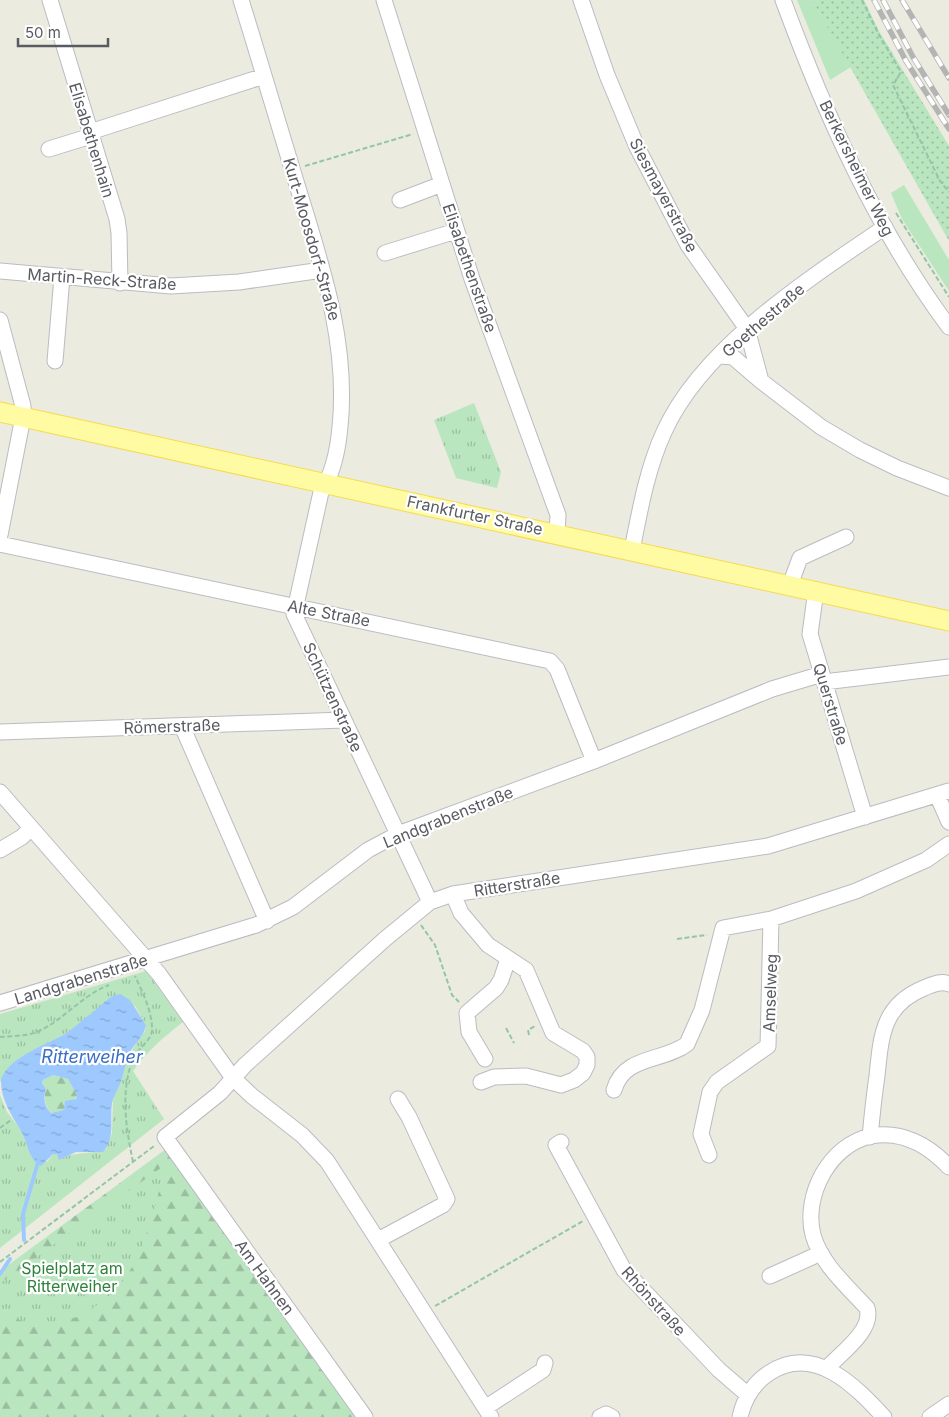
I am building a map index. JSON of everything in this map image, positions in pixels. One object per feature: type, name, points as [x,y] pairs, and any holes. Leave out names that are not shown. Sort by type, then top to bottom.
[{"type":"main road","name":"Frankfurter Straße","points":[[0,412],[816,590],[949,621]]},
{"type":"street","name":"Elisabethenhain","points":[[50,0],[118,227],[120,283]]},
{"type":"street","name":"Kurt-Moosdorf-Straße","points":[[241,0],[334,313],[342,372],[338,444],[327,483]]},
{"type":"street","name":"Elisabethenstraße","points":[[384,0],[456,231],[558,515],[557,534]]},
{"type":"street","name":"Siesmayerstraße","points":[[581,0],[607,75],[656,186],[688,244],[746,329],[761,381]]},
{"type":"street","name":"Berkersheimer Weg","points":[[783,0],[832,120],[885,227],[922,289],[949,327]]},
{"type":"street","points":[[49,149],[264,76]]},
{"type":"street","points":[[400,200],[442,184]]},
{"type":"street","name":"Goethestraße","points":[[632,550],[648,476],[664,430],[686,395],[746,329],[824,269],[885,227]]},
{"type":"street","points":[[385,253],[456,231]]},
{"type":"street","name":"Martin-Reck-Straße","points":[[0,271],[171,286],[213,284],[322,270]]},
{"type":"street","points":[[55,361],[62,277]]},
{"type":"street","points":[[0,320],[22,398],[23,417],[0,535]]},
{"type":"street","points":[[720,356],[733,357],[821,427],[860,450],[897,468],[949,488]]},
{"type":"street","name":"Schützenstraße","points":[[327,483],[321,492],[294,614],[430,902]]},
{"type":"street","points":[[790,585],[800,558],[846,538]]},
{"type":"street","name":"Alte Straße","points":[[0,544],[550,661],[556,669],[594,761]]},
{"type":"street","name":"Querstraße","points":[[816,590],[809,630],[865,817]]},
{"type":"street","name":"Landgrabenstraße","points":[[0,1003],[240,932],[267,921],[312,894],[368,850],[398,834],[594,761],[766,692],[823,678],[949,667]]},
{"type":"street","name":"Römerstraße","points":[[0,732],[344,720]]},
{"type":"street","points":[[182,726],[267,921]]},
{"type":"street","points":[[0,792],[138,962],[159,974],[233,1078],[252,1096],[302,1135],[320,1153],[488,1412],[543,1370],[545,1363]]},
{"type":"street","points":[[943,793],[949,822]]},
{"type":"street","name":"Ritterstraße","points":[[165,1137],[220,1093],[233,1078],[385,939],[430,902],[453,894],[768,846],[943,793]]},
{"type":"street","points":[[0,850],[22,837],[31,828]]},
{"type":"street","points":[[614,1090],[616,1082],[629,1067],[687,1044],[702,1010],[722,930],[727,926],[771,919],[879,881],[926,860],[949,844]]},
{"type":"street","points":[[453,894],[461,913],[492,950],[521,965],[528,974],[548,1026],[560,1038],[583,1050],[587,1057],[586,1070],[574,1080],[556,1085],[526,1076],[494,1077],[481,1082]]},
{"type":"street","name":"Amselweg","points":[[709,1155],[701,1134],[710,1092],[722,1078],[768,1046],[771,919]]},
{"type":"street","points":[[485,1059],[469,1032],[466,1013],[496,988],[501,980],[508,958]]},
{"type":"street","points":[[870,1137],[881,1037],[888,1018],[893,1009],[909,995],[937,983],[944,982],[949,984]]},
{"type":"street","points":[[378,1240],[446,1202],[446,1196],[414,1113],[398,1099]]},
{"type":"street","points":[[827,1368],[862,1333],[869,1317],[867,1308],[821,1253],[812,1227],[811,1209],[816,1187],[827,1167],[838,1155],[870,1137],[891,1136],[919,1143],[935,1153],[949,1167]]},
{"type":"street","name":"Am Hahnen","points":[[165,1137],[365,1417]]},
{"type":"street","name":"Rhönstraße","points":[[561,1142],[556,1144],[614,1254],[634,1282],[719,1370],[748,1395]]},
{"type":"street","points":[[770,1276],[821,1253]]},
{"type":"street","points":[[740,1417],[748,1395],[761,1379],[782,1366],[799,1363],[827,1368],[853,1385],[884,1417]]},
{"type":"street","points":[[930,1417],[949,1404]]},
{"type":"street","points":[[600,1417],[606,1414],[612,1417]]},
{"type":"path","points":[[862,0],[878,33],[901,72],[893,85],[940,181],[949,192]]},
{"type":"path","points":[[292,170],[425,130]]},
{"type":"path","points":[[896,213],[949,297]]},
{"type":"path","points":[[429,934],[441,958],[454,1000]]},
{"type":"path","points":[[677,939],[708,935]]},
{"type":"path","points":[[133,1163],[124,1121],[128,1080],[133,1058],[150,1036],[153,1028],[138,962]]},
{"type":"path","points":[[0,1037],[43,1029],[86,997],[111,984]]},
{"type":"path","points":[[506,1028],[514,1043]]},
{"type":"path","points":[[529,1035],[528,1030],[532,1028]]},
{"type":"path","points":[[0,1128],[11,1120]]},
{"type":"path","points":[[0,1262],[165,1137]]},
{"type":"path","points":[[424,1313],[593,1214]]},
{"type":"green space","points":[[797,0],[812,0],[851,67],[830,80]]},
{"type":"green space","points":[[812,0],[864,0],[879,31],[949,146],[949,241]]},
{"type":"green space","points":[[904,185],[949,260],[949,291],[902,219],[891,193]]},
{"type":"green space","points":[[474,403],[501,472],[497,488],[456,478],[434,420]]},
{"type":"green space","points":[[146,971],[183,1022],[150,1051],[133,1071],[164,1119],[0,1248],[0,1095],[7,1112],[21,1130],[27,1144],[47,1162],[53,1154],[57,1154],[60,1159],[71,1155],[106,1149],[112,1133],[113,1099],[123,1075],[124,1065],[129,1054],[145,1031],[146,1025],[135,1006],[108,999],[89,1017],[68,1032],[21,1060],[5,1074],[0,1082],[0,1014]]},
{"type":"green space","points":[[53,1075],[68,1079],[77,1095],[76,1098],[66,1105],[64,1110],[51,1113],[45,1102],[46,1089],[42,1083],[43,1080]]},
{"type":"green space","points":[[166,1149],[359,1417],[0,1417],[0,1271]]},
{"type":"green space","name":"Spielplatz am Ritterweiher","points":[[165,1165],[155,1208],[138,1258],[117,1290],[82,1316],[32,1327],[0,1309],[0,1283]]},
{"type":"water","name":"Ritterweiher","points":[[120,994],[130,1000],[146,1025],[141,1037],[128,1055],[121,1081],[113,1099],[110,1140],[103,1152],[76,1152],[59,1160],[57,1154],[53,1154],[41,1166],[33,1159],[7,1107],[2,1093],[1,1079],[13,1063],[21,1057],[68,1032],[105,1001]],"holes":[[[53,1075],[68,1079],[77,1095],[76,1099],[65,1101],[64,1110],[51,1113],[45,1102],[46,1089],[42,1083],[43,1080]]]},
{"type":"waterway","points":[[24,1240],[23,1214],[39,1159]]},
{"type":"waterway","points":[[0,1274],[10,1259]]},
{"type":"railway","points":[[874,0],[906,61],[949,129]]},
{"type":"railway","points":[[883,0],[913,57],[949,115]]},
{"type":"railway","points":[[902,0],[949,78]]}]
